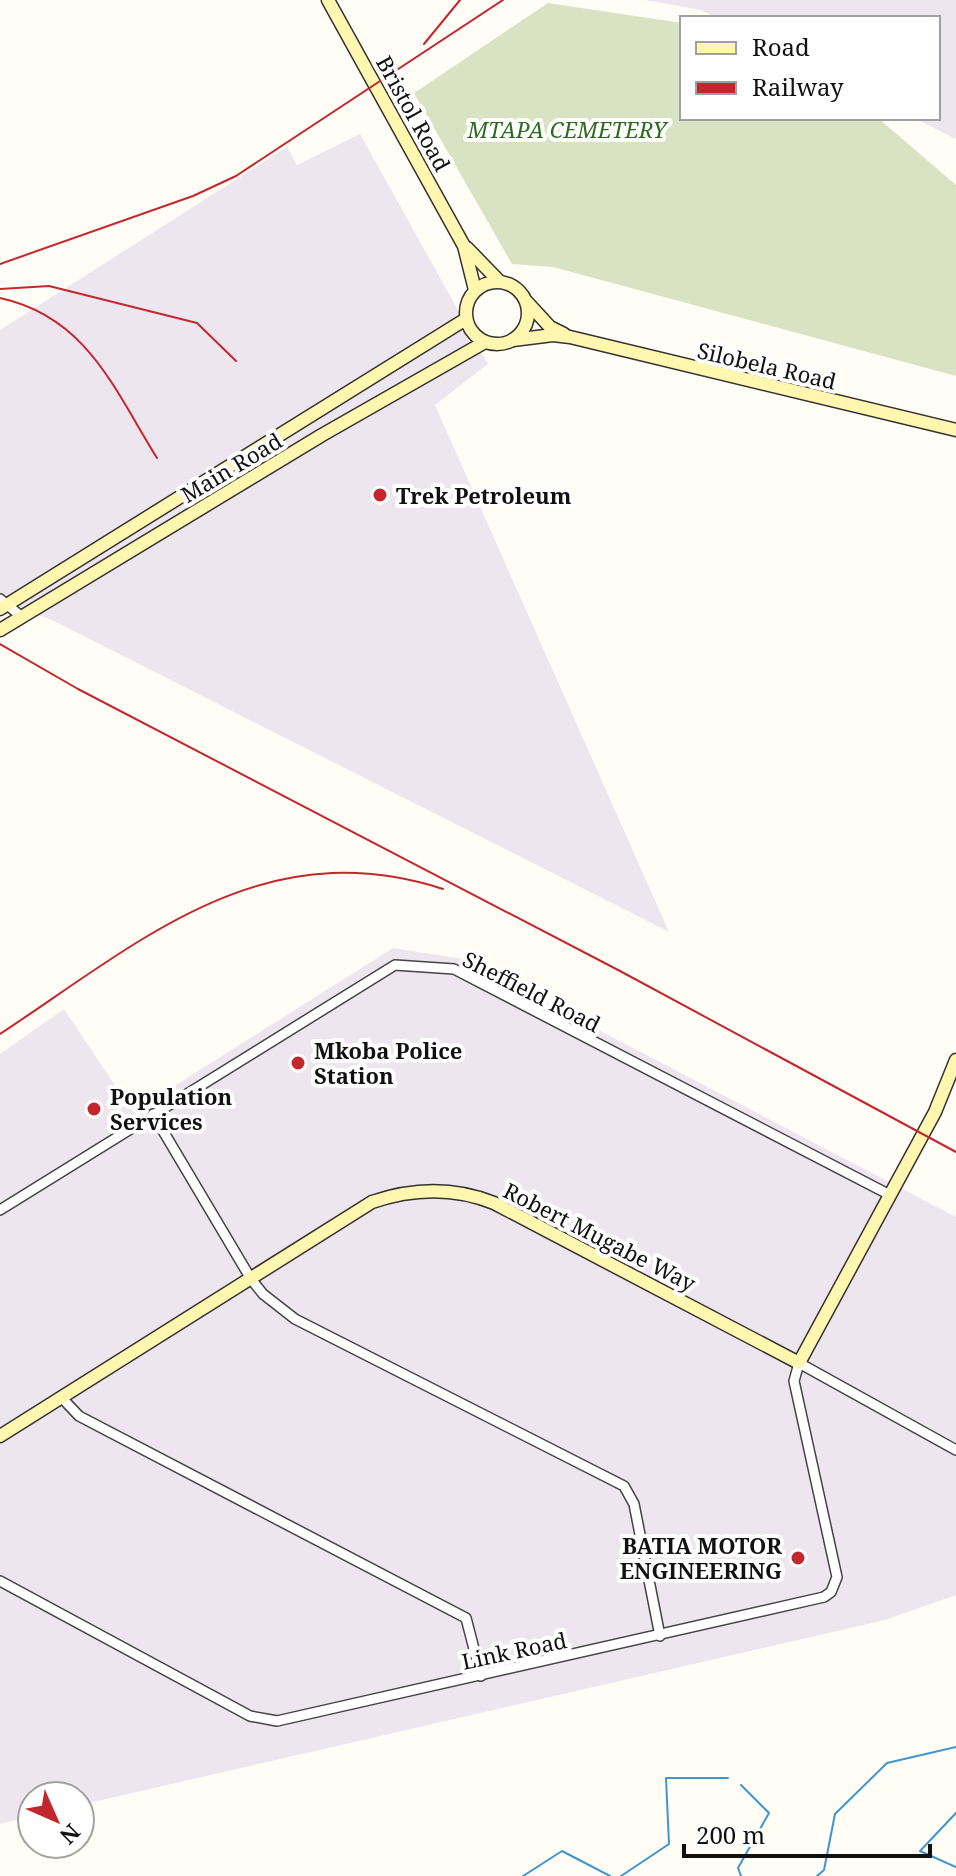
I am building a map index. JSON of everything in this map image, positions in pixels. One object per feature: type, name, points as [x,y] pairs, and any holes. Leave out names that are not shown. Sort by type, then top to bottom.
[{"type":"main road","name":"Bristol Road","points":[[328,0],[464,246],[475,290]]},
{"type":"main road","name":"Bristol Road","points":[[464,246],[499,281]]},
{"type":"main road","points":[[499,281],[515,286],[525,299],[527,322],[513,340],[499,344],[485,342],[471,331],[465,308],[475,290],[499,281]]},
{"type":"main road","name":"Silobela Road","points":[[525,299],[550,327],[570,337]]},
{"type":"main road","name":"Main Road","points":[[2,604],[133,528],[466,319]]},
{"type":"main road","name":"Silobela Road","points":[[513,340],[553,335],[570,337],[956,430]]},
{"type":"main road","name":"Main Road","points":[[0,630],[485,342]]},
{"type":"main road","points":[[133,528],[143,543]]},
{"type":"main road","points":[[799,1363],[953,1079],[956,1060]]},
{"type":"main road","name":"Robert Mugabe Way","points":[[0,1436],[372,1202],[414,1192],[456,1192],[494,1203],[799,1363]]},
{"type":"street","points":[[2,604],[22,617]]},
{"type":"street","name":"Sheffield Road","points":[[0,1210],[395,965],[454,969],[890,1195]]},
{"type":"street","points":[[153,1114],[251,1279],[263,1294],[295,1319],[624,1486],[634,1504],[660,1636]]},
{"type":"street","points":[[799,1363],[956,1450]]},
{"type":"street","name":"Link Road","points":[[0,1581],[250,1716],[277,1721],[824,1597],[835,1585],[837,1577],[794,1381],[799,1363]]},
{"type":"street","points":[[61,1397],[79,1416],[466,1618],[481,1676]]},
{"type":"shaded area","points":[[645,0],[956,0],[956,139],[918,120],[940,120],[940,16],[713,16],[701,10]]},
{"type":"shaded area","points":[[360,134],[488,364],[435,405],[669,932],[56,622],[0,599],[0,330],[287,147],[297,165]]},
{"type":"shaded area","points":[[393,948],[463,959],[956,1217],[956,1595],[885,1620],[96,1801],[96,1780],[16,1780],[16,1820],[0,1824],[0,1054],[64,1009],[133,1112]]},
{"type":"green space","name":"MTAPA CEMETERY","points":[[548,3],[680,23],[680,120],[880,120],[956,185],[956,376],[553,267],[512,264],[414,93]]},
{"type":"waterway","points":[[817,1876],[824,1870],[835,1814],[887,1763],[956,1747]]},
{"type":"waterway","points":[[621,1876],[669,1844],[666,1778],[728,1778]]},
{"type":"waterway","points":[[741,1785],[769,1813],[738,1868],[741,1876]]},
{"type":"waterway","points":[[956,1813],[920,1851],[956,1867]]},
{"type":"waterway","points":[[523,1876],[562,1851],[610,1876]]},
{"type":"railway","points":[[424,44],[460,0]]},
{"type":"railway","points":[[0,264],[193,196],[236,176],[503,0]]},
{"type":"railway","points":[[0,289],[49,286],[197,323],[236,361]]},
{"type":"railway","points":[[0,298],[55,321],[77,339],[111,382],[157,458]]},
{"type":"railway","points":[[0,644],[78,689],[620,971],[956,1152]]},
{"type":"railway","points":[[0,1034],[154,932],[206,905],[260,885],[317,874],[378,875],[443,889]]},
{"type":"place","name":"Trek Petroleum","points":[[380,495]]},
{"type":"place","name":"Mkoba Police Station","points":[[298,1063]]},
{"type":"place","name":"Population Services","points":[[94,1109]]},
{"type":"place","name":"BATIA MOTOR ENGINEERING","points":[[798,1558]]}]
